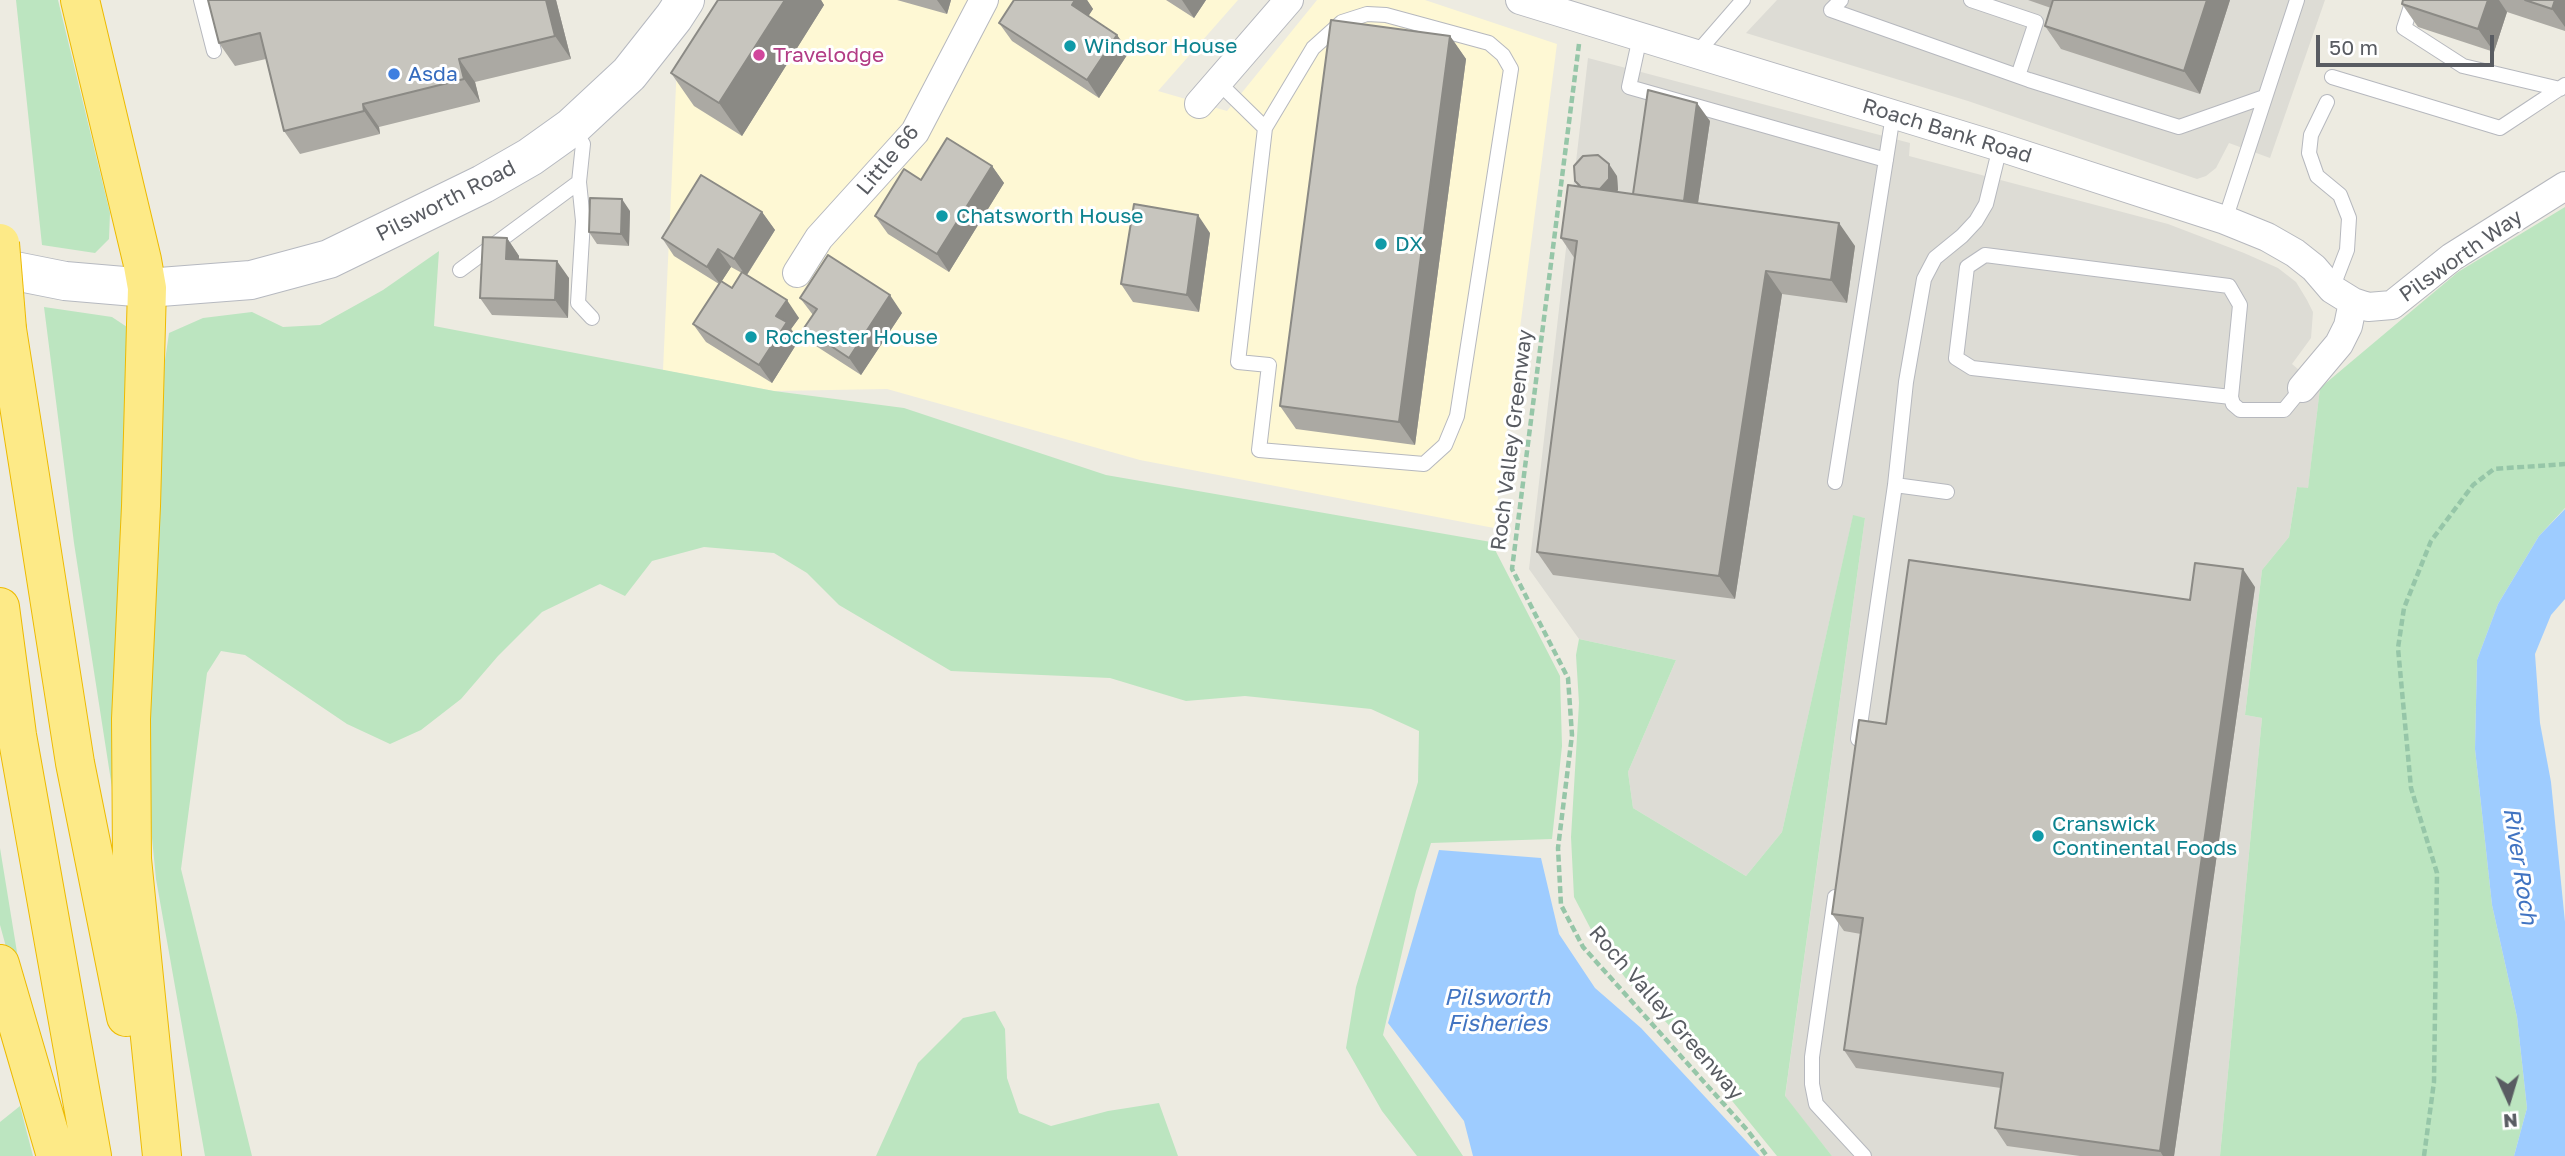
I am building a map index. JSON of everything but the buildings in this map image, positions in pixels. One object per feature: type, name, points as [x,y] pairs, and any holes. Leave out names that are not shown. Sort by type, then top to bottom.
[{"type":"highway","points":[[80,0],[147,288],[131,719],[132,859],[163,1156]]},
{"type":"highway","points":[[0,243],[8,329],[75,763],[154,1156]]},
{"type":"highway","points":[[0,607],[17,735],[92,1156]]},
{"type":"highway","points":[[0,964],[56,1156]]},
{"type":"street","name":"Pilsworth Road","points":[[0,268],[65,281],[147,288],[251,280],[328,259],[484,184],[530,157],[572,127],[629,74],[685,0]]},
{"type":"street","name":"Little 66","points":[[797,273],[819,238],[915,132],[984,0]]},
{"type":"street","points":[[1199,104],[1289,0]]},
{"type":"street","name":"Roach Bank Road","points":[[1520,0],[2000,147],[2225,220],[2267,237],[2295,253],[2342,296]]},
{"type":"street","name":"Pilsworth Way","points":[[2342,296],[2368,307],[2392,305],[2452,257],[2565,186]]},
{"type":"street","points":[[2302,388],[2339,344],[2348,326],[2342,296]]},
{"type":"lane","points":[[201,0],[214,51]]},
{"type":"lane","points":[[1696,54],[1743,0]]},
{"type":"lane","points":[[1841,0],[1831,10],[2018,76],[2179,127],[2264,97]]},
{"type":"lane","points":[[1971,0],[2036,22],[2018,76]]},
{"type":"lane","points":[[2225,220],[2297,0]]},
{"type":"lane","points":[[2413,0],[2404,28],[2463,66],[2562,87]]},
{"type":"lane","points":[[1367,14],[1386,15],[1489,43],[1503,55],[1511,69],[1457,416],[1445,445],[1424,464],[1259,450],[1269,365],[1238,362],[1265,128],[1312,48],[1342,22],[1367,14]]},
{"type":"lane","points":[[1640,37],[1629,88],[1886,160]]},
{"type":"lane","points":[[2332,77],[2500,128],[2562,87]]},
{"type":"lane","points":[[1218,82],[1265,128]]},
{"type":"lane","points":[[2327,102],[2311,135],[2309,153],[2318,176],[2340,195],[2349,218],[2342,296]]},
{"type":"lane","points":[[1835,482],[1893,114]]},
{"type":"lane","points":[[572,127],[583,144],[579,182],[583,221],[578,303],[592,318]]},
{"type":"lane","points":[[1857,748],[1895,485],[1906,382],[1924,279],[1934,258],[1962,236],[1986,204],[2000,147]]},
{"type":"lane","points":[[460,270],[579,182]]},
{"type":"lane","points":[[2231,397],[1972,368],[1956,358],[1967,267],[1985,255],[2229,286],[2240,305],[2231,397],[2233,404],[2240,410],[2284,410],[2302,388]]},
{"type":"lane","points":[[1895,485],[1947,492]]},
{"type":"lane","points":[[1837,887],[1812,1057],[1812,1084],[1816,1104],[1864,1156]]},
{"type":"path","name":"Roch Valley Greenway","points":[[1582,19],[1512,569],[1568,678],[1572,735],[1558,848],[1561,905],[1583,947],[1748,1131],[1767,1156]]},
{"type":"path","points":[[2424,1156],[2434,1082],[2437,873],[2411,788],[2398,648],[2404,608],[2431,541],[2473,485],[2494,469],[2565,464]]},
{"type":"shaded area","points":[[720,0],[1238,0],[1158,91],[1227,111],[1317,0],[1425,0],[1557,44],[1494,528],[1140,460],[887,389],[774,391],[663,370],[677,64]]},
{"type":"shaded area","points":[[1777,0],[2325,0],[2270,158],[2229,143],[2216,168],[2197,179],[1968,101],[1746,33]]},
{"type":"shaded area","points":[[1588,58],[1910,143],[1909,156],[2168,224],[2278,268],[2296,282],[2307,300],[2313,312],[2311,338],[2292,364],[2320,388],[2308,489],[2297,487],[2289,537],[2262,570],[2245,715],[2262,718],[2220,1156],[1832,1156],[1785,1097],[1865,518],[1853,516],[1782,832],[1746,876],[1633,808],[1628,772],[1676,660],[1579,639],[1529,569]]},
{"type":"green space","points":[[16,0],[58,0],[110,213],[109,239],[95,253],[42,245]]},
{"type":"green space","points":[[2565,207],[2565,508],[2539,536],[2498,604],[2477,660],[2475,749],[2492,905],[2517,1017],[2527,1108],[2514,1156],[2220,1156],[2262,718],[2245,715],[2262,570],[2289,537],[2297,487],[2308,488],[2320,388],[2458,272]]},
{"type":"green space","points":[[439,251],[434,326],[774,391],[904,408],[1106,475],[1491,542],[1560,676],[1562,746],[1552,839],[1431,843],[1416,891],[1383,1035],[1463,1156],[1417,1156],[1382,1111],[1346,1048],[1356,987],[1418,782],[1419,731],[1371,709],[1245,696],[1186,701],[1110,678],[951,671],[839,605],[807,573],[774,553],[704,547],[652,561],[625,596],[600,584],[542,612],[498,656],[461,699],[421,730],[390,744],[347,724],[245,655],[221,651],[207,673],[181,869],[252,1156],[205,1156],[156,879],[146,776],[161,388],[169,333],[203,318],[252,312],[283,327],[320,325],[383,290]]},
{"type":"green space","points":[[44,307],[112,317],[127,327],[127,884],[74,543]]},
{"type":"green space","points":[[1853,515],[1865,518],[1785,1096],[1832,1156],[1777,1156],[1680,1037],[1630,984],[1596,939],[1574,897],[1571,837],[1579,703],[1576,655],[1579,639],[1676,660],[1628,772],[1633,808],[1746,876],[1782,832]]},
{"type":"green space","points":[[0,848],[31,1038],[0,925]]},
{"type":"green space","points":[[995,1011],[1005,1029],[1007,1078],[1019,1113],[1051,1126],[1108,1111],[1159,1103],[1178,1156],[876,1156],[918,1063],[963,1018]]},
{"type":"green space","points":[[20,1106],[33,1156],[0,1156],[0,1122]]},
{"type":"water","name":"River Roch","points":[[2565,509],[2565,599],[2551,615],[2535,654],[2540,723],[2551,782],[2565,922],[2565,1156],[2514,1156],[2527,1108],[2517,1017],[2492,905],[2475,749],[2477,660],[2498,604],[2539,536]]},
{"type":"water","name":"Pilsworth Fisheries","points":[[1439,850],[1541,858],[1559,934],[1595,988],[1641,1028],[1760,1156],[1473,1156],[1464,1121],[1388,1023]]},
{"type":"place","name":"Windsor House","points":[[1070,46]]},
{"type":"place","name":"Travelodge","points":[[759,55]]},
{"type":"place","name":"Asda","points":[[394,74]]},
{"type":"place","name":"Chatsworth House","points":[[942,216]]},
{"type":"place","name":"DX","points":[[1381,244]]},
{"type":"place","name":"Rochester House","points":[[751,337]]},
{"type":"place","name":"Cranswick Continental Foods","points":[[2038,836]]}]
